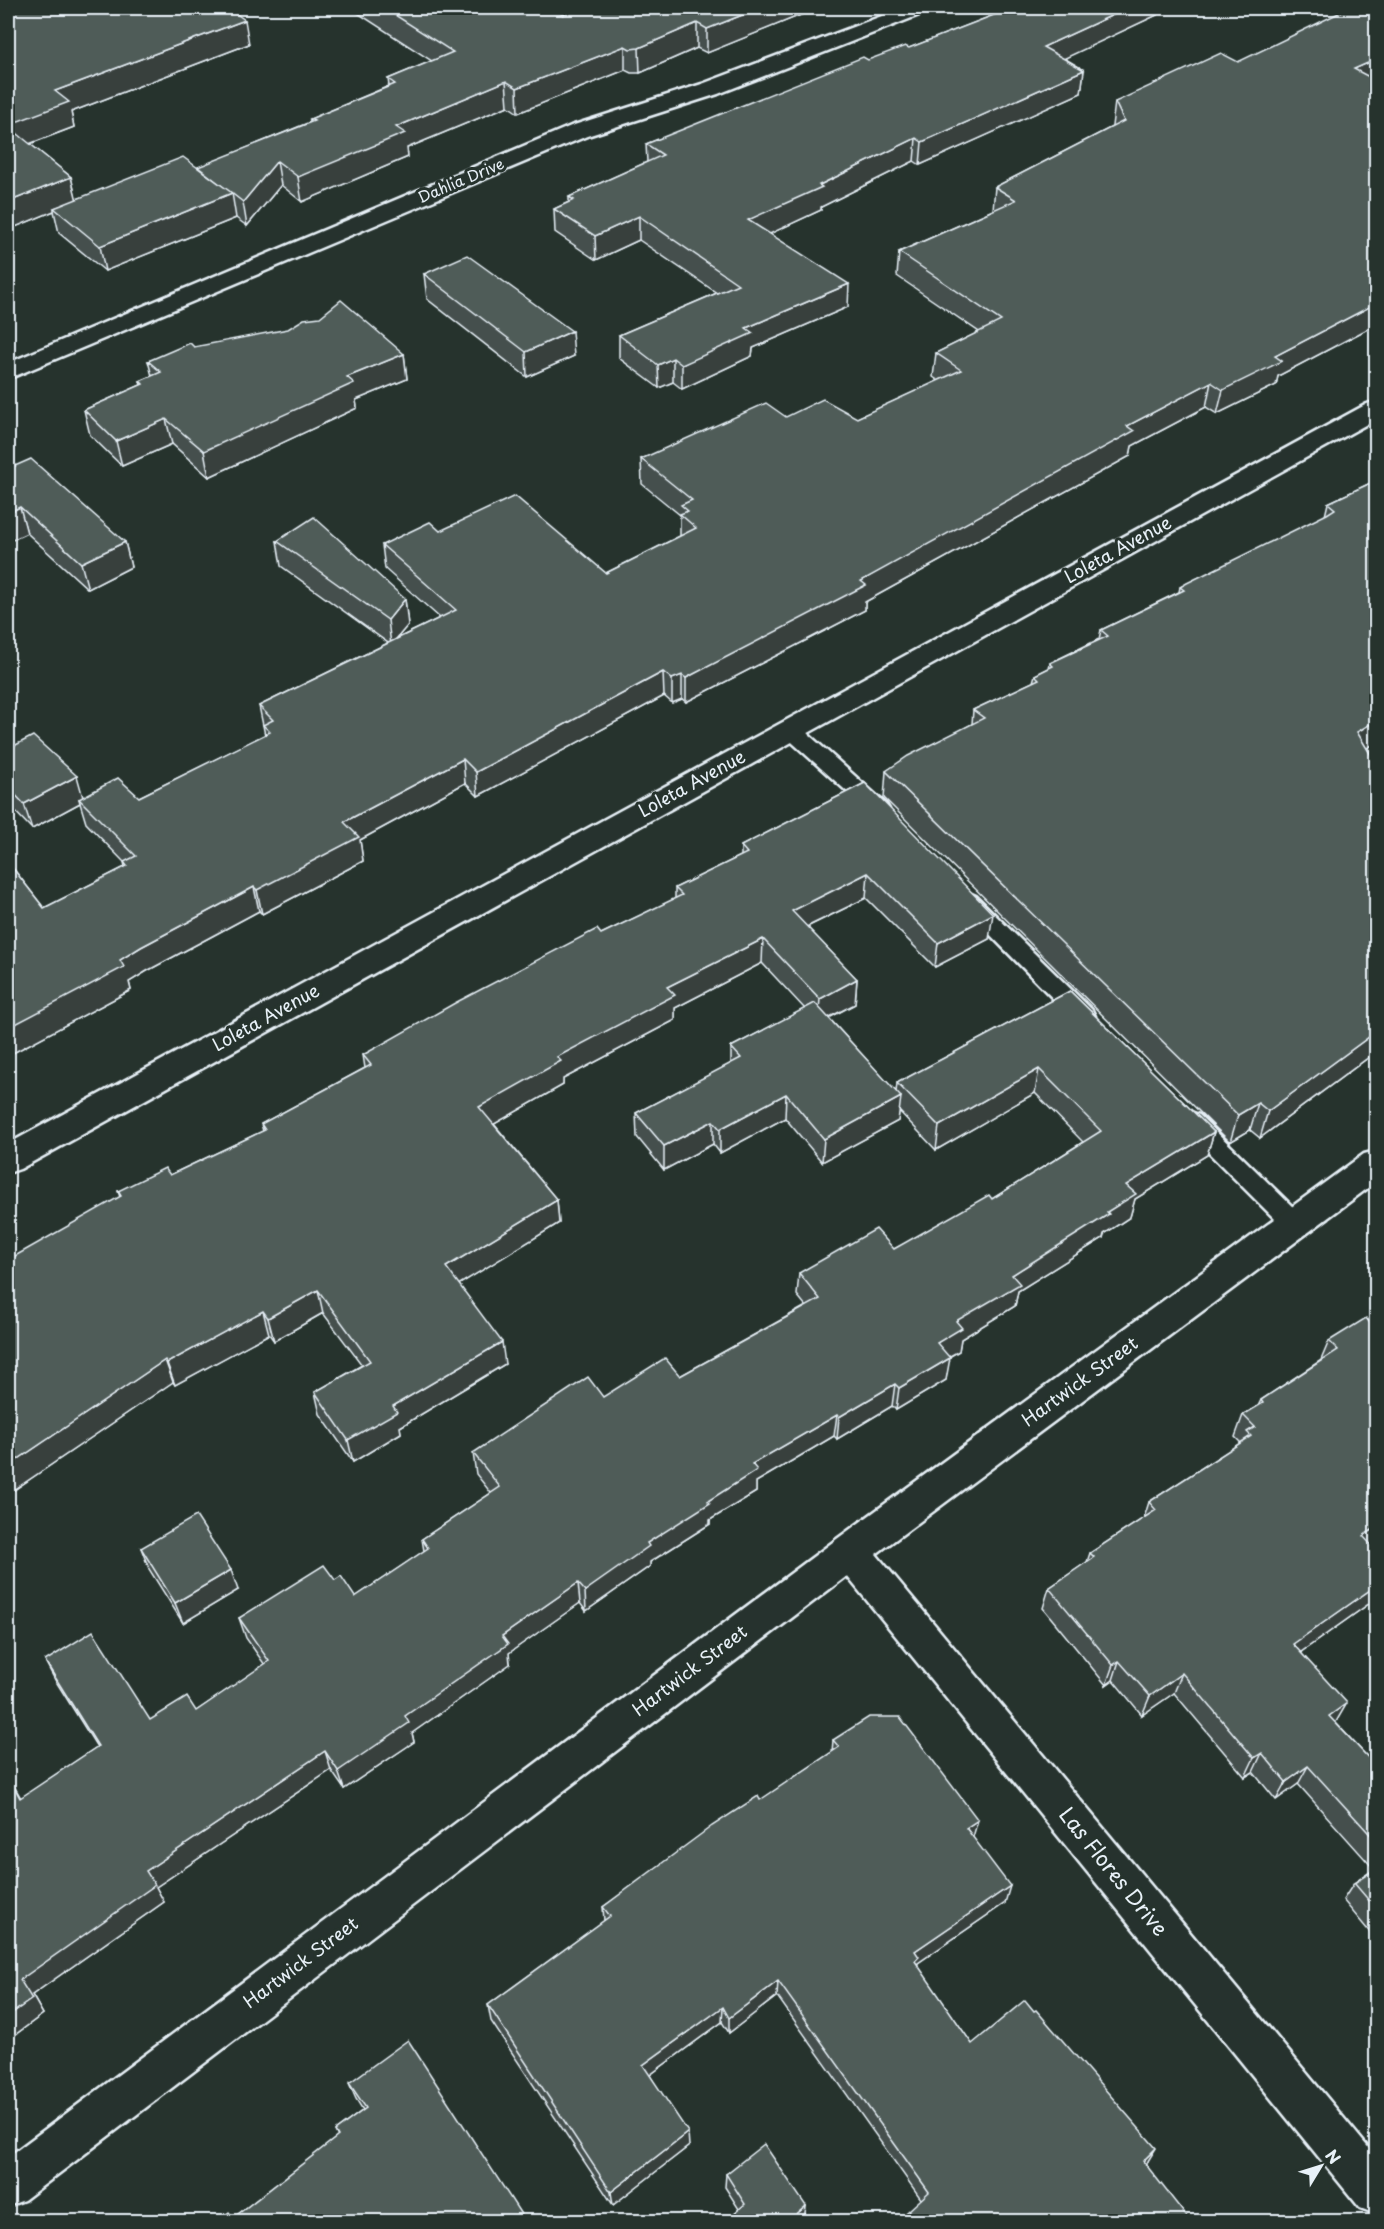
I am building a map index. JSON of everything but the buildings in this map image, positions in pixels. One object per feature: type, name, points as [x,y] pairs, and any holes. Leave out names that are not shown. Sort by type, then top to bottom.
[{"type":"street","name":"Dahlia Drive","points":[[8,372],[579,131],[710,89],[920,8]]},
{"type":"street","name":"Loleta Avenue","points":[[8,1160],[1377,409]]},
{"type":"street","name":"Hartwick Street","points":[[8,2184],[850,1551],[1377,1164]]},
{"type":"street","name":"Las Flores Drive","points":[[850,1551],[1377,2192]]},
{"type":"lane","points":[[791,730],[891,821]]},
{"type":"lane","points":[[956,887],[1102,1034]]},
{"type":"lane","points":[[1176,1106],[1295,1224]]}]
